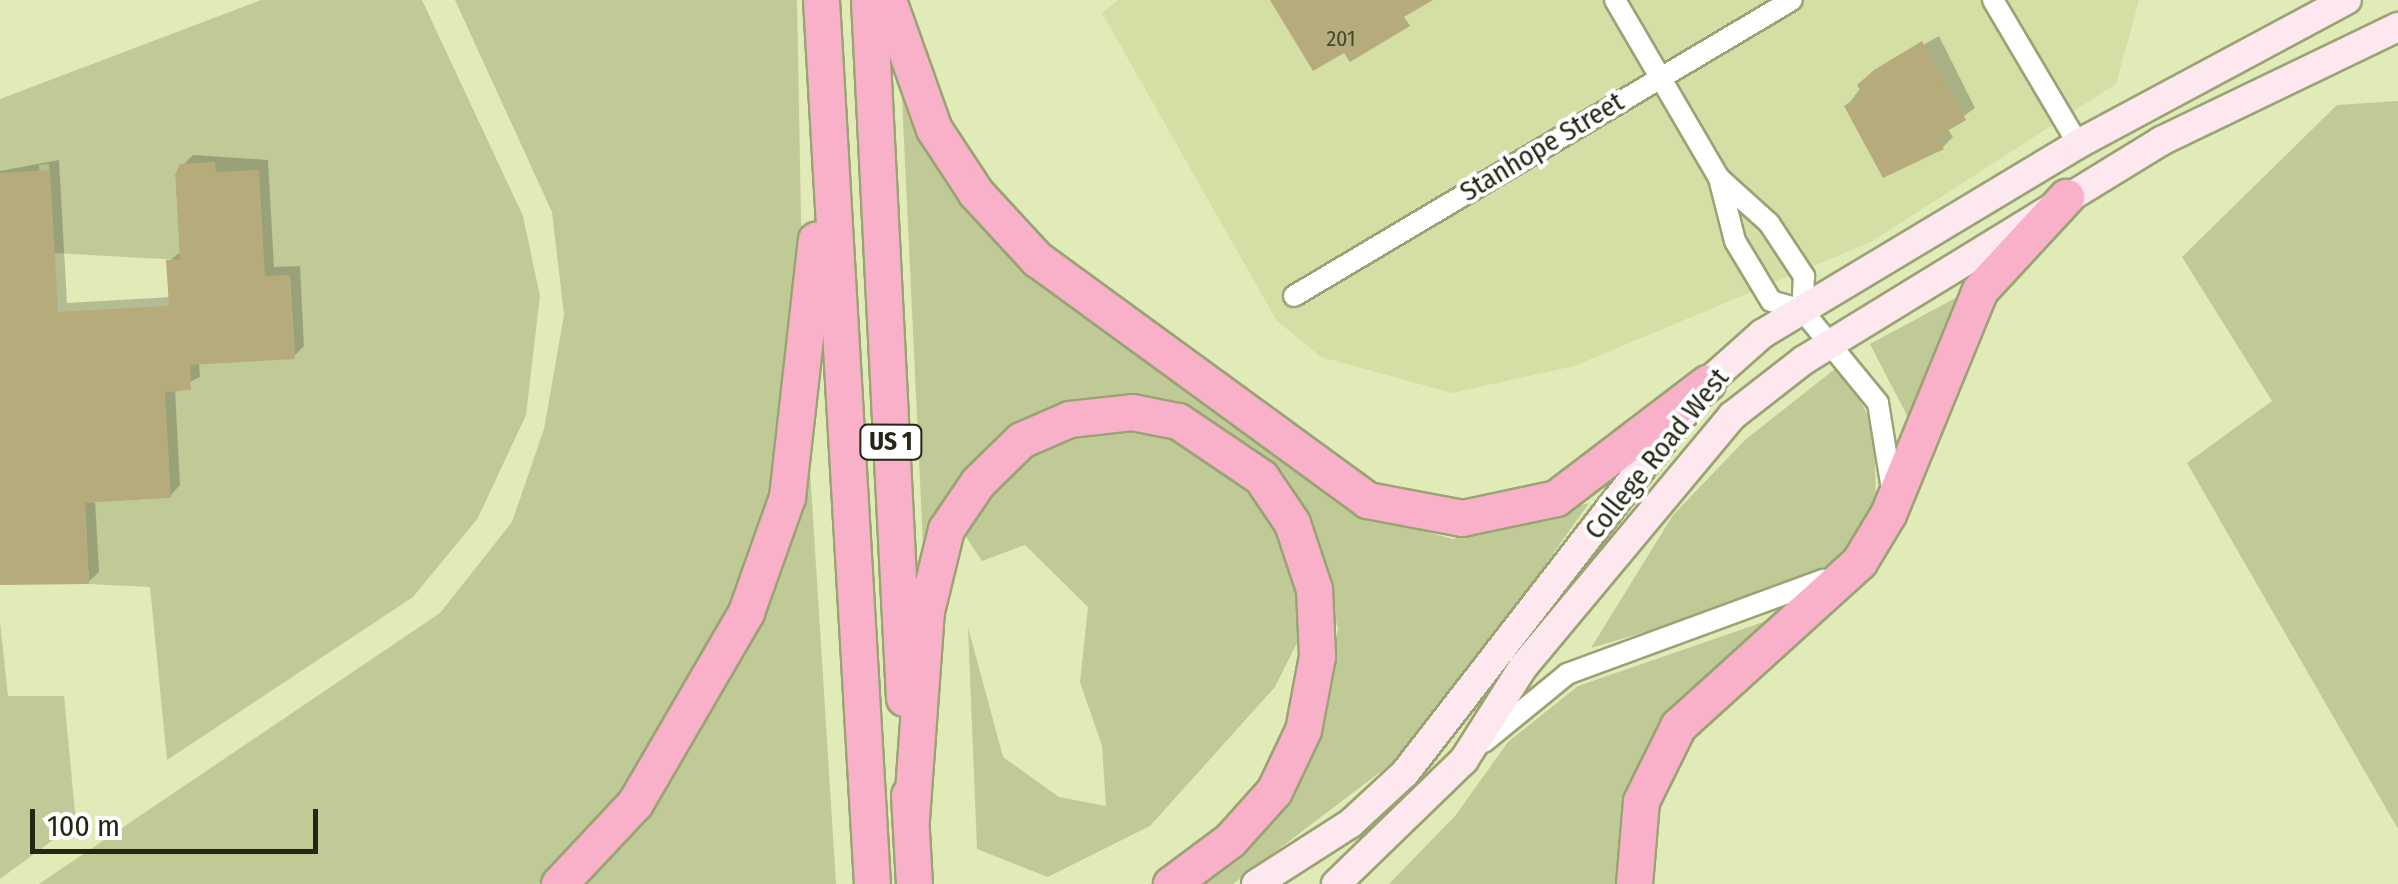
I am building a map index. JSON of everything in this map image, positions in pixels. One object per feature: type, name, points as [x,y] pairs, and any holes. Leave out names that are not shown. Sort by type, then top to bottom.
[{"type":"highway","name":"US 1","points":[[820,0],[872,884]]},
{"type":"highway","name":"US 1","points":[[869,0],[914,884]]},
{"type":"highway","points":[[888,0],[934,129],[976,193],[1037,259],[1366,500],[1462,518],[1556,498],[1707,383]]},
{"type":"highway","points":[[559,884],[635,803],[700,706],[746,612],[786,498],[810,344],[825,84]]},
{"type":"highway","points":[[1634,884],[1641,801],[1678,726],[1820,602],[1888,514],[1962,324],[2066,197]]},
{"type":"highway","points":[[911,819],[926,612],[946,529],[978,482],[1022,440],[1069,419],[1132,412],[1178,421],[1237,455],[1292,523],[1314,589],[1317,656],[1303,730],[1274,791],[1230,840],[1170,884]]},
{"type":"street","points":[[1464,760],[1567,674],[1816,584],[1888,514],[1890,438],[1878,403],[1833,342],[1802,310],[1771,301],[1735,241],[1719,178],[1616,0]]},
{"type":"street","name":"Stanhope Street","points":[[1294,296],[1792,0]]},
{"type":"street","points":[[1993,0],[2078,144]]},
{"type":"street","name":"College Road West","points":[[1256,884],[1352,823],[1428,748],[1707,383],[1802,310],[2078,144],[2345,0]]},
{"type":"street","name":"College Road West","points":[[1336,884],[1464,760],[1678,471],[1732,416],[1833,342],[2066,197],[2398,27]]},
{"type":"street","points":[[1719,178],[1769,224],[1804,276],[1802,310]]},
{"type":"shaded area","points":[[261,0],[422,0],[523,216],[540,296],[526,415],[478,518],[413,597],[167,760],[150,587],[89,584],[85,503],[171,498],[157,392],[191,390],[189,357],[295,358],[290,275],[256,277],[258,170],[175,176],[180,260],[54,253],[49,164],[39,165],[40,180],[0,173],[0,99]]},
{"type":"shaded area","points":[[455,0],[797,0],[802,271],[768,512],[720,642],[625,794],[538,884],[39,884],[440,613],[512,522],[544,429],[564,315],[552,212]]},
{"type":"shaded area","points":[[1118,0],[2139,0],[2116,84],[1871,242],[1574,366],[1452,393],[1321,357],[1277,321],[1102,13]]},
{"type":"shaded area","points":[[901,77],[958,190],[1358,513],[1453,539],[1589,503],[1421,741],[1233,884],[1202,884],[1307,770],[1338,629],[1315,539],[1279,474],[1233,436],[1171,407],[992,451],[923,544]]},
{"type":"shaded area","points":[[2398,101],[2398,829],[2187,463],[2272,401],[2182,257],[2337,105]]},
{"type":"shaded area","points":[[1974,288],[1912,425],[1870,344]]},
{"type":"shaded area","points":[[1841,364],[1874,427],[1876,502],[1838,558],[1786,590],[1591,648],[1673,515],[1745,440]]},
{"type":"shaded area","points":[[1070,433],[1180,433],[1275,511],[1305,627],[1275,687],[1150,826],[1048,877],[977,849],[968,627],[1003,757],[1059,797],[1106,806],[1102,746],[1080,682],[1088,607],[1025,545],[982,561],[964,534],[1011,470]]},
{"type":"shaded area","points":[[810,470],[836,884],[570,884],[755,622]]},
{"type":"shaded area","points":[[1795,611],[1683,706],[1631,884],[1389,884],[1455,816],[1508,742],[1578,686]]},
{"type":"shaded area","points":[[0,621],[8,696],[64,696],[76,823],[0,879]]},
{"type":"building","points":[[1270,0],[1433,0],[1404,17],[1410,26],[1350,62],[1344,53],[1313,71]]},
{"type":"building","points":[[1922,41],[1966,120],[1937,137],[1944,149],[1883,178],[1844,106],[1863,94],[1857,85],[1874,70]]},
{"type":"building","points":[[215,162],[216,172],[259,170],[265,276],[290,275],[295,359],[190,365],[191,390],[165,392],[171,498],[85,503],[89,584],[0,585],[0,173],[50,170],[58,312],[169,306],[166,260],[180,260],[175,175],[180,164]]}]
